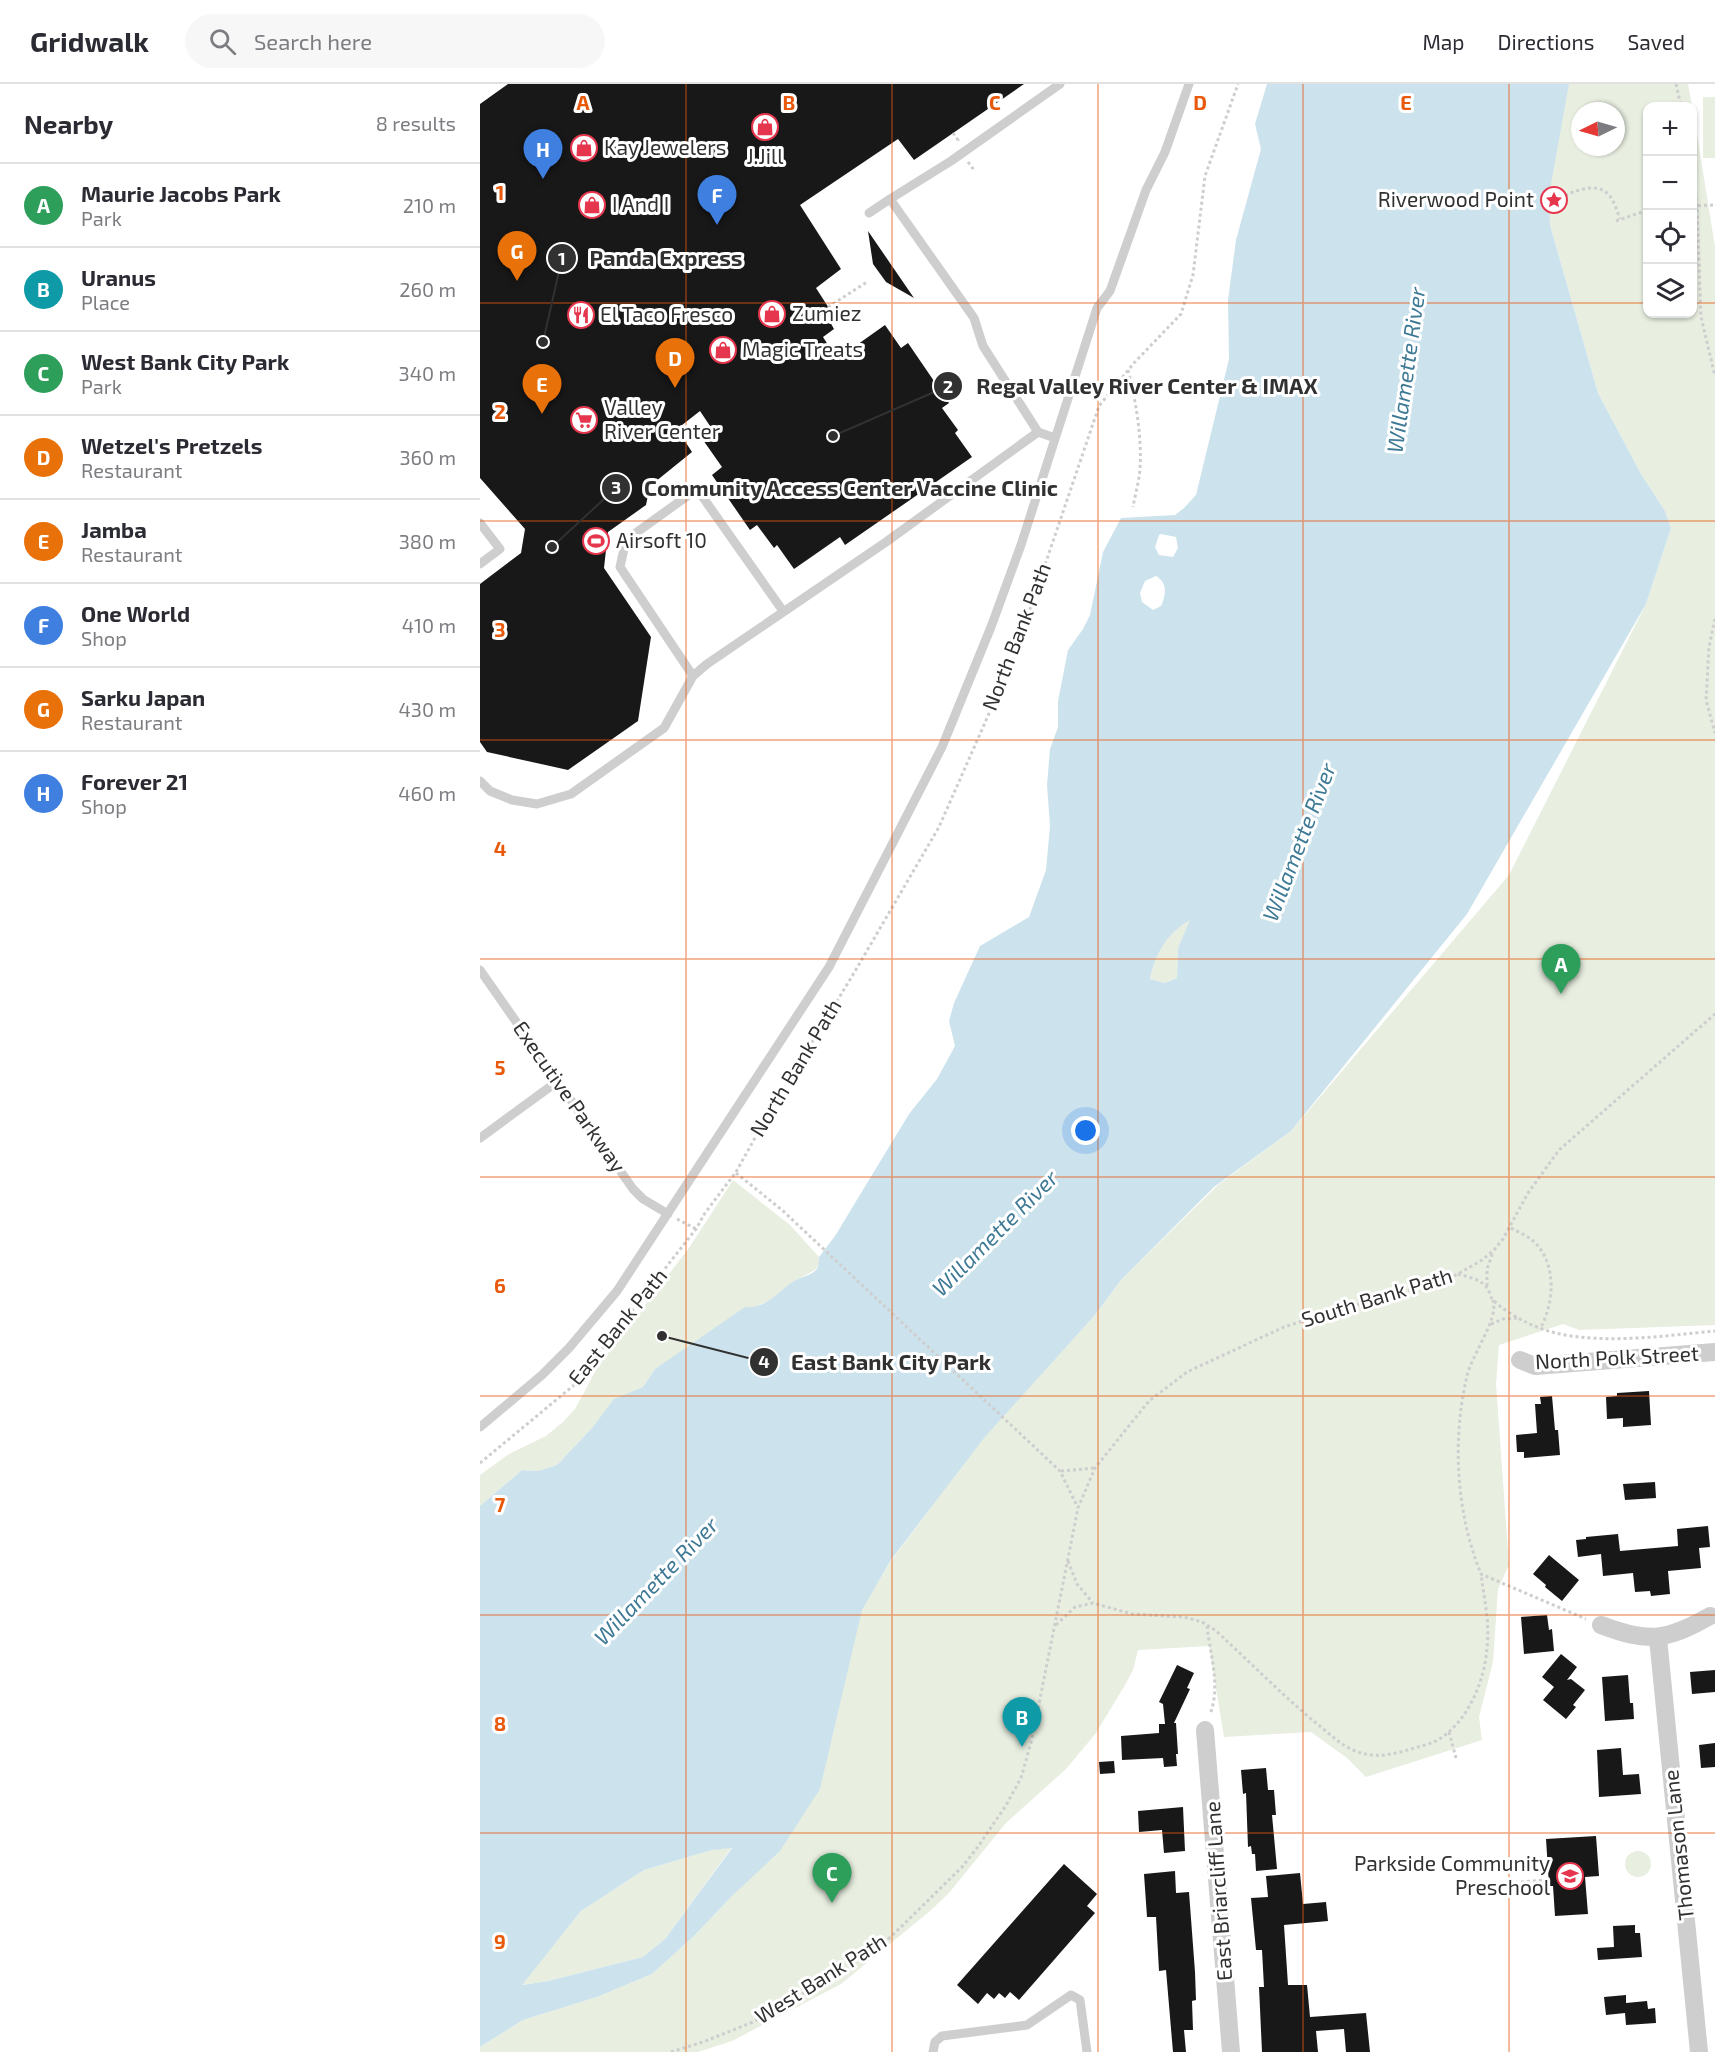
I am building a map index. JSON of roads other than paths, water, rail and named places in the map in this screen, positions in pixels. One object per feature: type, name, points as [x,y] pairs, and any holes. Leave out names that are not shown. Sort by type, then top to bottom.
[{"type":"street","name":"North Polk Street","points":[[1520,1360],[1535,1366],[1715,1352]]},
{"type":"street","points":[[1601,1625],[1637,1637],[1658,1638],[1680,1632],[1710,1616]]},
{"type":"street","name":"Thomason Lane","points":[[1658,1638],[1699,2052]]},
{"type":"street","name":"East Briarcliff Lane","points":[[1205,1730],[1231,2052]]},
{"type":"lane","points":[[869,213],[951,161],[1060,84]]},
{"type":"lane","points":[[480,1426],[542,1375],[569,1348],[617,1291],[829,968],[924,783],[958,708],[1007,587],[1097,308],[1110,291],[1146,190],[1165,152],[1189,84]]},
{"type":"lane","points":[[890,199],[974,318],[983,346],[1038,432],[1055,438]]},
{"type":"lane","points":[[480,781],[490,791],[512,800],[537,804],[571,794],[664,728],[693,676],[722,653],[886,542],[1038,432]]},
{"type":"lane","points":[[693,676],[620,567],[626,540],[637,531],[697,489],[783,611]]},
{"type":"lane","points":[[480,522],[500,549],[480,564]]},
{"type":"lane","name":"Executive Parkway","points":[[480,970],[638,1194],[668,1214]]},
{"type":"lane","points":[[480,1138],[558,1081]]},
{"type":"lane","points":[[933,2052],[935,2042],[942,2036],[1027,2025],[1071,1995],[1080,2000],[1082,2007],[1087,2052]]},
{"type":"water","name":"Willamette River","points":[[1267,84],[1569,84],[1549,195],[1550,225],[1598,393],[1641,474],[1665,511],[1671,528],[1646,604],[1467,914],[1291,1131],[1214,1187],[1121,1280],[1095,1315],[984,1438],[891,1560],[862,1610],[820,1789],[780,1851],[652,1974],[597,1997],[523,2020],[480,2047],[480,1506],[522,1470],[538,1471],[557,1465],[592,1428],[614,1399],[643,1387],[655,1369],[745,1307],[753,1307],[766,1302],[794,1281],[816,1270],[819,1257],[835,1236],[909,1114],[937,1079],[955,1046],[949,1021],[954,1003],[980,946],[1029,917],[1046,870],[1050,826],[1047,785],[1050,749],[1058,727],[1058,701],[1068,650],[1090,615],[1103,552],[1121,518],[1175,515],[1196,495],[1229,359],[1228,300],[1236,240],[1261,149],[1255,124]],"holes":[[[1159,535],[1176,537],[1178,548],[1173,557],[1159,555],[1155,547]],[[1156,576],[1163,582],[1164,598],[1161,606],[1153,610],[1142,602],[1140,593],[1145,581]],[[1190,920],[1178,948],[1177,978],[1165,983],[1150,979],[1163,945]],[[732,1848],[665,1939],[643,1957],[548,1981],[522,1985],[581,1911],[644,1870],[712,1850]]]},
{"type":"place","name":"J.Jill","points":[[765,127]]},
{"type":"place","name":"Kay Jewelers","points":[[584,148]]},
{"type":"place","name":"Forever 21","points":[[543,179]]},
{"type":"place","name":"Riverwood Point","points":[[1554,200]]},
{"type":"place","name":"I And I","points":[[592,205]]},
{"type":"place","name":"One World","points":[[717,225]]},
{"type":"place","name":"Sarku Japan","points":[[517,281]]},
{"type":"place","name":"Zumiez","points":[[772,314]]},
{"type":"place","name":"El Taco Fresco","points":[[581,315]]},
{"type":"place","name":"Panda Express","points":[[543,342]]},
{"type":"place","name":"Magic Treats","points":[[723,350]]},
{"type":"place","name":"Wetzel's Pretzels","points":[[675,388]]},
{"type":"place","name":"Jamba","points":[[542,414]]},
{"type":"place","name":"Valley River Center","points":[[584,420]]},
{"type":"place","name":"Regal Valley River Center & IMAX","points":[[833,436]]},
{"type":"place","name":"Airsoft 10","points":[[596,541]]},
{"type":"place","name":"Community Access Center Vaccine Clinic","points":[[552,547]]},
{"type":"place","name":"Maurie Jacobs Park","points":[[1561,994]]},
{"type":"place","name":"East Bank City Park","points":[[662,1336]]},
{"type":"place","name":"Uranus","points":[[1022,1747]]},
{"type":"place","name":"Parkside Community Preschool","points":[[1570,1876]]},
{"type":"place","name":"West Bank City Park","points":[[832,1903]]}]
